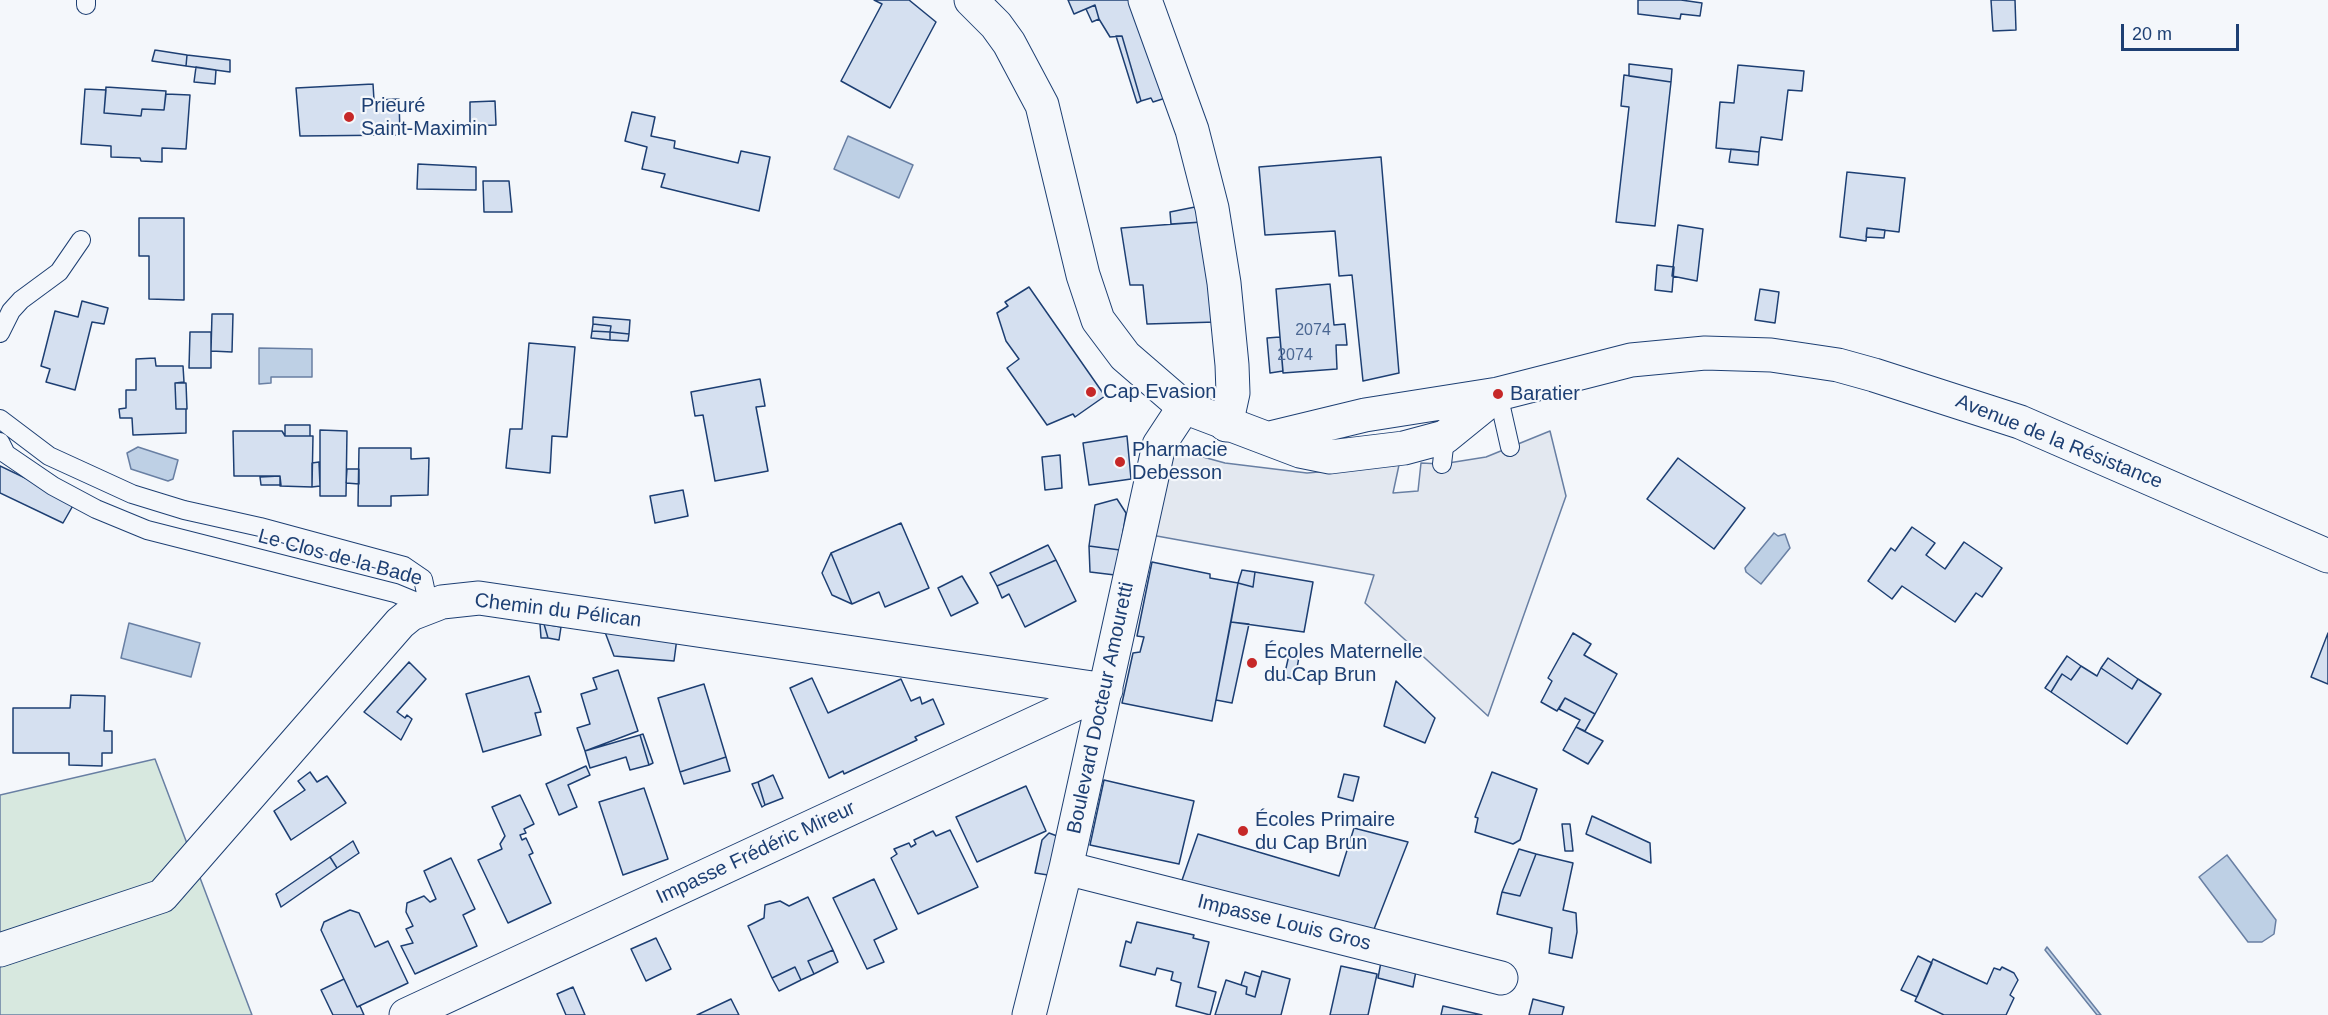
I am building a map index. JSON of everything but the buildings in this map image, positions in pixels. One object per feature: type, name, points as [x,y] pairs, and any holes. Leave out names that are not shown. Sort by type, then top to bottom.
[{"type":"street","name":"Avenue de la Résistance","points":[[971,0],[996,25],[1009,43],[1042,105],[1083,275],[1098,320],[1125,356],[1184,407],[1226,425],[1270,438],[1300,451],[1330,457],[1362,456],[1404,448],[1444,450],[1498,394]]},
{"type":"street","points":[[1145,0],[1192,130],[1212,208],[1224,283],[1232,365],[1233,393],[1226,425]]},
{"type":"street","name":"Avenue de la Résistance","points":[[1270,438],[1316,425],[1498,394],[1596,367],[1674,355],[1736,352],[1838,365],[1908,385],[2019,422],[2328,556]]},
{"type":"street","name":"Boulevard Docteur Amouretti","points":[[1029,1015],[1066,868],[1159,445],[1184,407]]},
{"type":"street","name":"Chemin du Pélican","points":[[0,950],[162,896],[400,623],[411,614],[442,602],[479,598],[1106,690]]},
{"type":"street","name":"Impasse Frédéric Mireur","points":[[406,1015],[1106,690]]},
{"type":"street","name":"Impasse Louis Gros","points":[[1066,868],[1501,978]]},
{"type":"lane","points":[[0,333],[11,311],[21,300],[59,272],[81,240]]},
{"type":"lane","points":[[1498,394],[1510,447]]},
{"type":"lane","points":[[1444,450],[1448,417],[1459,400]]},
{"type":"lane","name":"Le Clos de la Bade","points":[[0,419],[49,456],[132,494],[184,510],[271,530],[404,566],[423,579],[429,607]]},
{"type":"lane","name":"Le Clos de la Bade","points":[[0,442],[6,454],[53,486],[96,509],[147,530],[395,593],[429,607]]},
{"type":"shaded area","points":[[1550,431],[1566,496],[1488,716],[1365,603],[1374,575],[1140,533],[1159,445],[1225,463],[1307,473],[1399,465],[1393,493],[1418,491],[1421,463],[1442,464],[1486,457]]},
{"type":"shaded area","points":[[155,759],[252,1015],[0,1015],[0,795]]},
{"type":"water","points":[[848,136],[913,165],[899,198],[834,169]]},
{"type":"water","points":[[259,348],[312,349],[312,377],[271,377],[271,383],[259,384]]},
{"type":"water","points":[[138,447],[178,460],[173,479],[168,481],[131,469],[127,453]]},
{"type":"water","points":[[1774,533],[1778,536],[1785,534],[1790,548],[1761,584],[1746,572],[1745,568]]},
{"type":"water","points":[[129,623],[200,643],[191,677],[121,658]]},
{"type":"water","points":[[2227,855],[2276,920],[2274,934],[2262,942],[2248,942],[2199,877]]},
{"type":"water","points":[[2047,947],[2101,1015],[2097,1015],[2045,950]]},
{"type":"place","name":"Prieuré Saint-Maximin","points":[[349,117]]},
{"type":"place","name":"Cap Evasion","points":[[1091,392]]},
{"type":"place","name":"Baratier","points":[[1498,394]]},
{"type":"place","name":"Pharmacie Debesson","points":[[1120,462]]},
{"type":"place","name":"Écoles Maternelle du Cap Brun","points":[[1252,663]]},
{"type":"place","name":"Écoles Primaire du Cap Brun","points":[[1243,831]]}]
